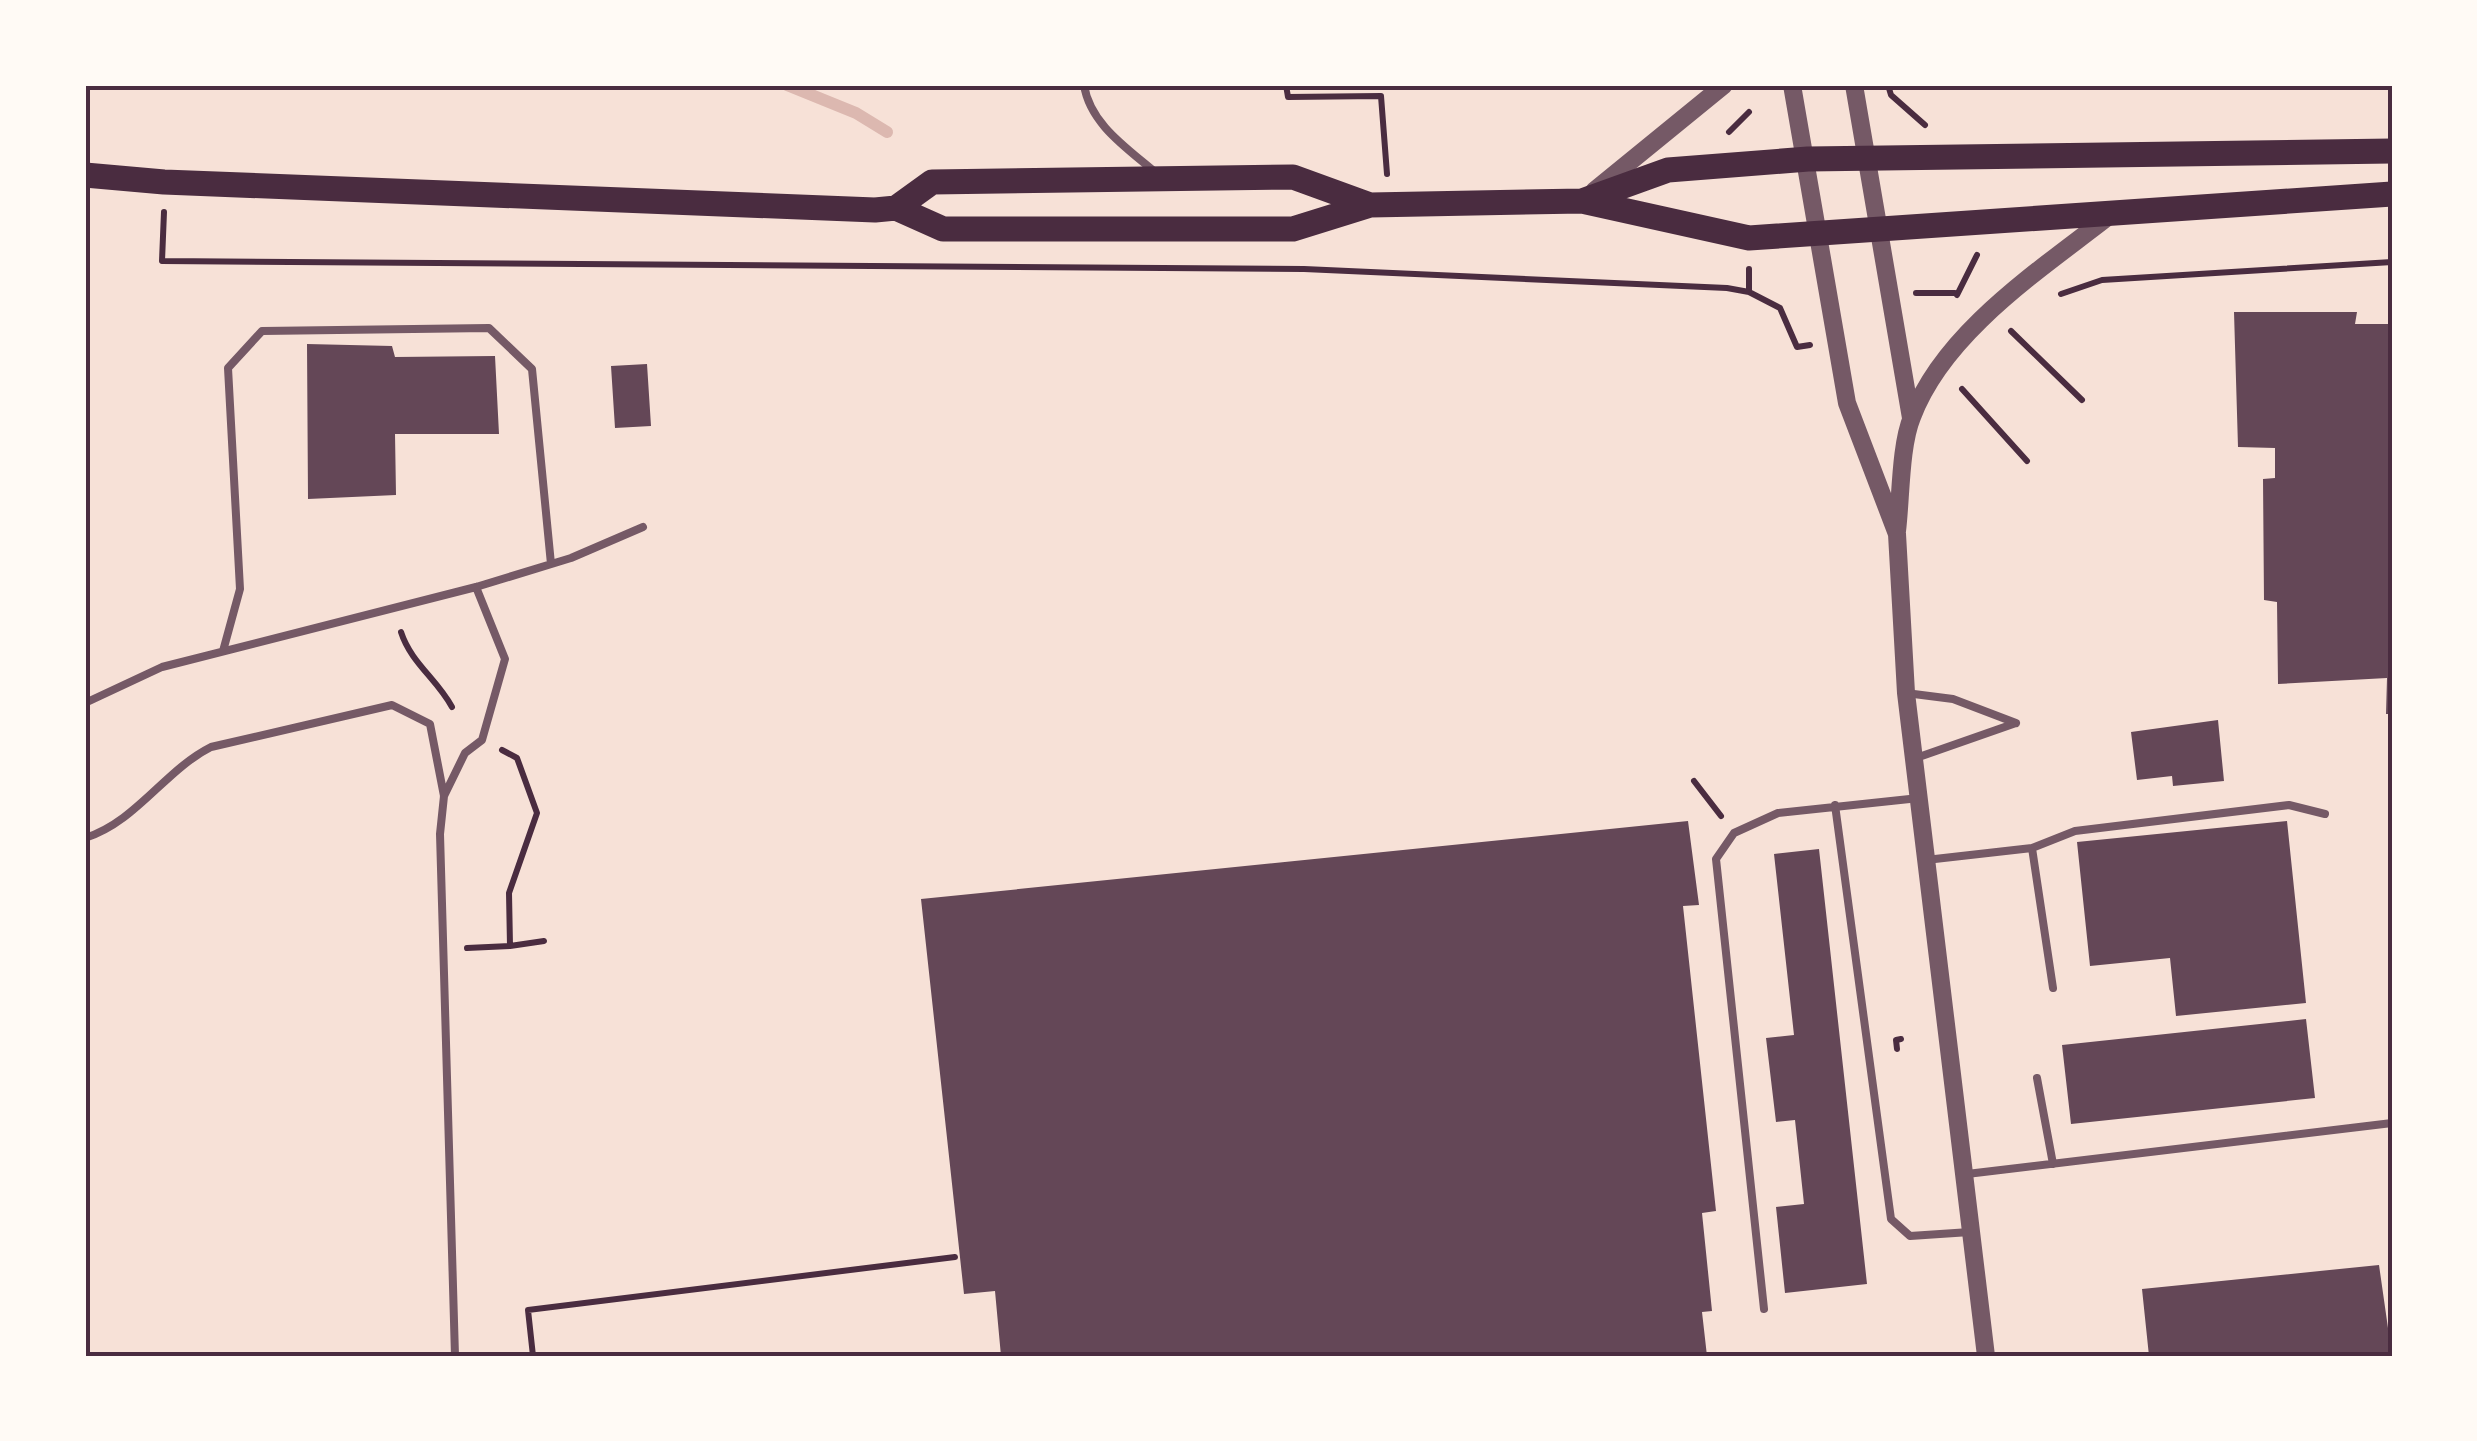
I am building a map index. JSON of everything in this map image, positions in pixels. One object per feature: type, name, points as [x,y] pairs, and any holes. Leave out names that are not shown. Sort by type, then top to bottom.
[{"type":"main road","points":[[1582,200],[1668,170],[1808,160],[2392,152]]},
{"type":"main road","points":[[85,175],[164,182],[896,208],[943,229],[1293,229],[1380,205],[1582,200],[1750,238],[2392,194]]},
{"type":"main road","points":[[896,208],[932,182],[1162,177],[1293,178],[1380,205]]},
{"type":"street","points":[[1582,200],[1724,85]]},
{"type":"street","points":[[1792,85],[1808,160],[1847,404],[1896,534]]},
{"type":"street","points":[[1854,85],[1911,418],[1896,534],[1906,693],[1986,1356]]},
{"type":"street","points":[[1911,418],[1942,368],[1981,320],[2109,216]]},
{"type":"lane","points":[[1084,85],[1086,99],[1107,131],[1162,177]]},
{"type":"lane","points":[[223,652],[240,589],[228,368],[262,331],[489,328],[532,369],[551,564]]},
{"type":"lane","points":[[85,703],[162,667],[476,587],[551,564],[644,528]]},
{"type":"lane","points":[[444,796],[465,753],[482,740],[505,659],[476,587]]},
{"type":"lane","points":[[1906,693],[1953,699],[2016,723],[1914,759]]},
{"type":"lane","points":[[85,838],[130,812],[194,755],[211,746],[392,705],[430,724],[444,796],[440,834],[454,1356]]},
{"type":"lane","points":[[1764,1309],[1716,859],[1734,833],[1778,813],[1919,798]]},
{"type":"lane","points":[[1835,805],[1891,1219],[1910,1236],[1970,1232]]},
{"type":"lane","points":[[1926,860],[2032,848],[2075,832],[2288,805],[2325,814]]},
{"type":"lane","points":[[2032,848],[2053,988]]},
{"type":"lane","points":[[2037,1078],[2052,1164]]},
{"type":"lane","points":[[1962,1174],[2392,1123]]},
{"type":"path","points":[[1286,85],[1288,97],[1380,96],[1380,205]]},
{"type":"path","points":[[1888,85],[1891,94],[1925,126],[1925,131]]},
{"type":"path","points":[[1742,102],[1749,112]]},
{"type":"path","points":[[1729,128],[1759,106]]},
{"type":"path","points":[[164,182],[162,261],[396,266],[1304,269],[1749,292],[1780,308],[1797,347],[1806,346]]},
{"type":"path","points":[[1955,294],[1977,256]]},
{"type":"path","points":[[2048,302],[2102,280],[2392,262]]},
{"type":"path","points":[[1749,271],[1749,292]]},
{"type":"path","points":[[1915,293],[1955,294],[1967,306]]},
{"type":"path","points":[[1996,334],[2020,318]]},
{"type":"path","points":[[2006,326],[2082,400]]},
{"type":"path","points":[[1962,389],[2027,462]]},
{"type":"path","points":[[392,607],[408,654],[441,686],[462,723],[482,740],[517,758],[537,812],[509,893],[510,946]]},
{"type":"path","points":[[1694,781],[1734,833]]},
{"type":"path","points":[[462,948],[544,941]]},
{"type":"path","points":[[533,1356],[528,1310],[955,1258]]},
{"type":"building","points":[[2234,312],[2357,312],[2355,324],[2392,324],[2392,714],[2386,714],[2387,678],[2278,684],[2277,602],[2264,600],[2263,479],[2275,478],[2275,448],[2238,447]]},
{"type":"building","points":[[307,344],[392,346],[395,357],[495,356],[499,434],[395,434],[396,495],[308,499]]},
{"type":"building","points":[[647,364],[651,426],[615,428],[611,366]]},
{"type":"building","points":[[2218,720],[2224,781],[2173,786],[2172,776],[2137,780],[2131,732]]},
{"type":"building","points":[[1688,821],[1699,905],[1683,906],[1716,1211],[1702,1213],[1712,1311],[1702,1312],[1707,1356],[1001,1356],[995,1291],[964,1294],[921,899]]},
{"type":"building","points":[[2287,821],[2306,1003],[2176,1016],[2170,958],[2090,966],[2077,842]]},
{"type":"building","points":[[1819,849],[1867,1284],[1785,1293],[1776,1207],[1804,1204],[1795,1120],[1776,1122],[1766,1038],[1794,1035],[1774,854]]},
{"type":"building","points":[[2306,1019],[2315,1098],[2071,1124],[2062,1045]]},
{"type":"building","points":[[2379,1265],[2392,1356],[2149,1356],[2142,1289]]},
{"type":"waterway","points":[[787,85],[856,113],[887,132]]}]
